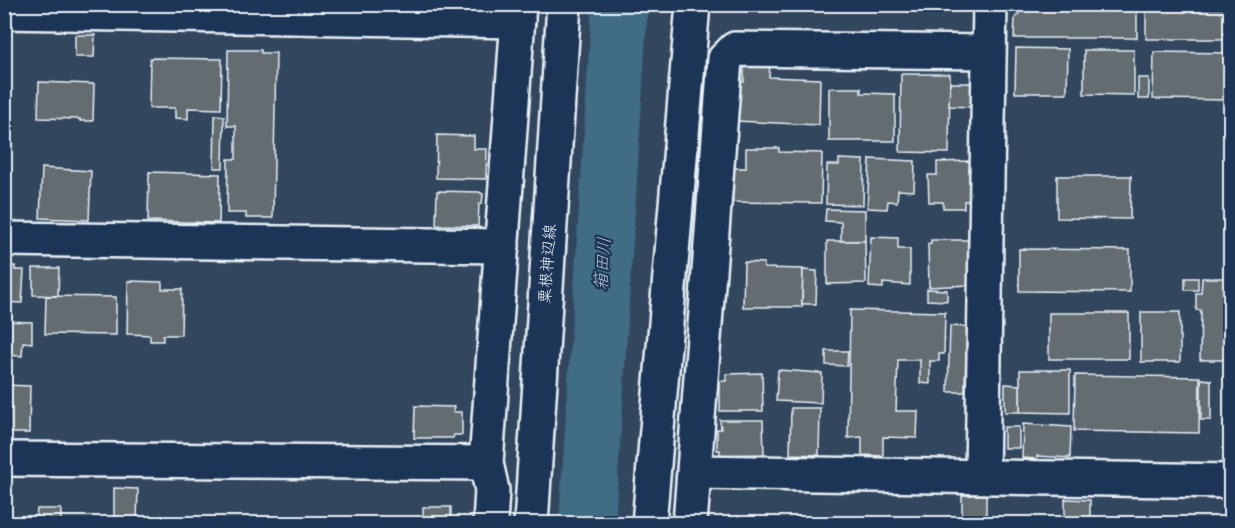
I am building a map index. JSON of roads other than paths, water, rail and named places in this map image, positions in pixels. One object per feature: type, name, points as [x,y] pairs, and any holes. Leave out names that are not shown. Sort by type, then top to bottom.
[{"type":"street","name":"粟根神辺線","points":[[531,524],[564,4]]},
{"type":"street","points":[[649,524],[693,4]]},
{"type":"street","points":[[982,476],[990,4]]},
{"type":"street","points":[[4,12],[518,13],[486,464],[492,490],[490,524]]},
{"type":"street","points":[[690,524],[725,59],[735,49],[988,51]]},
{"type":"street","points":[[4,239],[502,246]]},
{"type":"street","points":[[4,459],[486,464]]},
{"type":"street","points":[[695,472],[1230,481]]},
{"type":"waterway","name":"箱田川","points":[[587,524],[620,4]]}]
